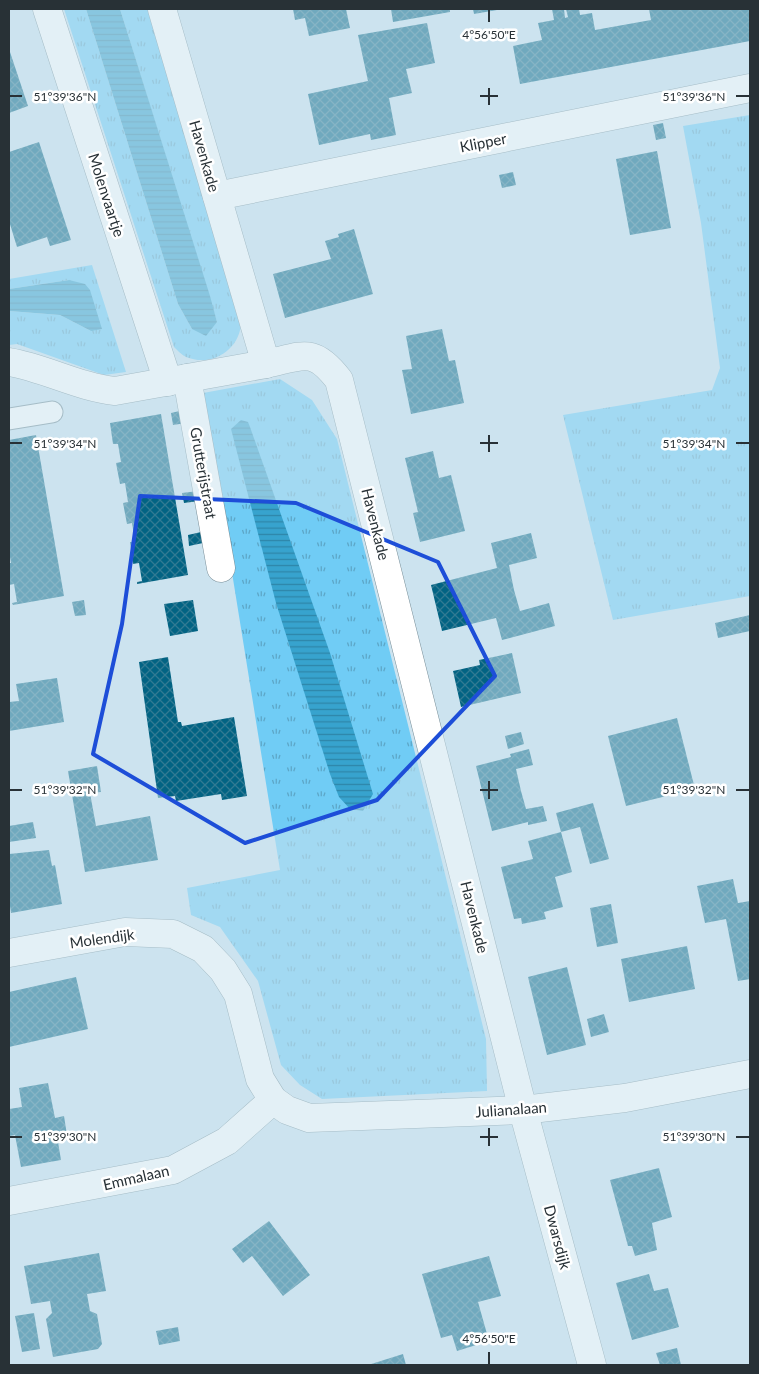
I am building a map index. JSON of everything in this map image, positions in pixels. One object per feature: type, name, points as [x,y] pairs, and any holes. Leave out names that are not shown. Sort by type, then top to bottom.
[{"type":"street","name":"Molenvaartje","points":[[47,9],[177,380]]},
{"type":"street","name":"Havenkade","points":[[162,9],[266,364],[306,355],[325,362],[339,380],[523,1110]]},
{"type":"street","name":"Klipper","points":[[216,196],[750,88]]},
{"type":"street","points":[[9,362],[31,366],[95,389],[115,391],[266,364]]},
{"type":"street","name":"Grutterijstraat","points":[[177,380],[221,568]]},
{"type":"street","name":"Molendijk","points":[[9,953],[125,932],[174,934],[203,949],[223,970],[238,994],[260,1079],[273,1100]]},
{"type":"street","name":"Julianalaan","points":[[273,1100],[287,1110],[309,1118],[523,1110],[625,1098],[750,1074]]},
{"type":"street","name":"Emmalaan","points":[[9,1201],[173,1170],[227,1141],[273,1100]]},
{"type":"street","name":"Dwarsdijk","points":[[523,1110],[592,1365]]},
{"type":"lane","points":[[9,419],[52,412]]},
{"type":"highlighted area","points":[[140,496],[296,503],[438,562],[495,676],[377,800],[245,843],[93,754],[122,624]]},
{"type":"green space","points":[[64,9],[86,9],[178,304],[192,329],[217,322],[120,9],[150,9],[241,320],[237,339],[231,347],[216,358],[196,360],[184,356],[174,347]]},
{"type":"green space","points":[[750,115],[750,596],[613,620],[563,415],[712,390],[720,368],[701,223],[683,126]]},
{"type":"green space","points":[[92,265],[126,372],[104,375],[17,344],[9,345],[9,311],[60,315],[91,331],[69,280],[9,289],[9,279]]},
{"type":"green space","points":[[280,379],[312,400],[337,439],[486,1039],[487,1091],[322,1099],[300,1085],[281,1065],[258,981],[220,927],[191,915],[187,888],[280,870],[203,393]]},
{"type":"shaded area","points":[[86,9],[120,9],[217,322],[206,336],[192,329],[178,304]]},
{"type":"shaded area","points":[[69,280],[85,284],[90,290],[102,329],[91,331],[60,315],[9,311],[9,289]]},
{"type":"shaded area","points":[[241,420],[248,422],[250,427],[330,653],[373,794],[363,811],[350,809],[339,797],[276,603],[231,429]]},
{"type":"building","points":[[293,9],[346,9],[350,28],[309,36],[305,18],[295,20]]},
{"type":"building","points":[[391,9],[450,9],[450,12],[393,22]]},
{"type":"building","points":[[473,9],[497,9],[497,10],[474,14]]},
{"type":"building","points":[[552,9],[564,9],[565,18],[568,17],[566,9],[579,9],[580,15],[592,13],[595,30],[651,20],[649,9],[750,9],[750,41],[520,84],[513,46],[542,40],[538,23],[554,20]]},
{"type":"building","points":[[427,23],[435,63],[406,69],[412,93],[389,98],[396,135],[371,140],[370,134],[319,145],[308,94],[368,81],[358,35]]},
{"type":"building","points":[[9,49],[28,106],[9,113]]},
{"type":"building","points":[[663,123],[666,138],[656,140],[653,125]]},
{"type":"building","points":[[39,142],[71,240],[50,246],[47,237],[17,247],[9,221],[9,152]]},
{"type":"building","points":[[657,151],[671,228],[630,235],[616,159]]},
{"type":"building","points":[[513,172],[516,185],[502,188],[499,175]]},
{"type":"building","points":[[354,229],[373,294],[285,318],[273,274],[331,259],[325,241],[339,237],[338,234]]},
{"type":"building","points":[[442,329],[449,361],[455,360],[464,403],[411,414],[402,370],[412,369],[406,336]]},
{"type":"building","points":[[184,410],[186,423],[173,425],[171,413]]},
{"type":"building","points":[[161,414],[188,575],[137,584],[137,582],[142,581],[139,563],[133,564],[130,542],[135,542],[132,523],[127,524],[123,503],[128,502],[125,483],[120,484],[116,463],[121,462],[118,444],[113,444],[110,423]]},
{"type":"building","points":[[36,435],[64,596],[13,605],[12,603],[17,602],[14,584],[9,585],[9,563],[11,563],[9,551],[9,440]]},
{"type":"building","points":[[433,451],[439,478],[451,475],[465,531],[420,542],[413,513],[418,512],[405,458]]},
{"type":"building","points":[[198,491],[199,501],[184,503],[182,493]]},
{"type":"building","points":[[201,532],[203,543],[189,546],[188,535]]},
{"type":"building","points":[[531,533],[537,558],[509,565],[514,590],[520,611],[549,603],[555,626],[502,640],[496,618],[442,631],[431,585],[497,568],[491,543]]},
{"type":"building","points":[[84,600],[86,615],[75,616],[72,602]]},
{"type":"building","points":[[193,600],[198,631],[170,636],[164,604]]},
{"type":"building","points":[[750,615],[750,631],[718,638],[715,623]]},
{"type":"building","points":[[512,653],[521,693],[461,707],[453,671],[480,665],[479,660]]},
{"type":"building","points":[[168,657],[178,722],[181,722],[182,726],[234,717],[247,796],[222,800],[221,794],[176,801],[175,796],[158,798],[139,662]]},
{"type":"building","points":[[57,678],[64,722],[9,731],[9,702],[19,701],[16,684]]},
{"type":"building","points":[[677,718],[695,789],[626,806],[608,736]]},
{"type":"building","points":[[521,732],[524,744],[508,749],[505,736]]},
{"type":"building","points":[[529,749],[533,765],[516,769],[521,791],[526,809],[543,806],[547,821],[528,825],[528,822],[492,831],[476,766],[511,757],[510,754]]},
{"type":"building","points":[[97,766],[101,792],[90,793],[96,826],[150,816],[158,860],[85,872],[68,771]]},
{"type":"building","points":[[593,803],[609,859],[590,864],[580,827],[561,832],[556,813]]},
{"type":"building","points":[[33,822],[36,838],[9,842],[9,826]]},
{"type":"building","points":[[561,832],[572,872],[555,877],[563,907],[544,912],[546,919],[522,924],[521,918],[514,919],[501,867],[533,859],[528,841]]},
{"type":"building","points":[[49,850],[52,866],[55,865],[62,904],[11,913],[9,899],[9,854]]},
{"type":"building","points":[[733,879],[738,903],[750,901],[750,979],[738,981],[726,919],[705,923],[697,886]]},
{"type":"building","points":[[611,904],[618,943],[597,947],[590,908]]},
{"type":"building","points":[[687,946],[695,989],[629,1002],[621,959]]},
{"type":"building","points":[[567,967],[586,1045],[547,1055],[528,977]]},
{"type":"building","points":[[76,977],[88,1029],[9,1047],[9,992]]},
{"type":"building","points":[[604,1014],[609,1032],[591,1037],[587,1019]]},
{"type":"building","points":[[48,1083],[55,1118],[64,1116],[67,1135],[57,1136],[61,1160],[21,1167],[15,1135],[9,1136],[9,1109],[22,1107],[19,1088]]},
{"type":"building","points":[[659,1168],[672,1217],[652,1223],[657,1250],[635,1256],[632,1246],[628,1246],[610,1180]]},
{"type":"building","points":[[269,1221],[310,1275],[283,1296],[252,1256],[243,1263],[232,1249]]},
{"type":"building","points":[[99,1253],[106,1291],[87,1294],[90,1311],[97,1314],[102,1344],[98,1349],[53,1357],[46,1319],[52,1313],[50,1301],[31,1304],[24,1266]]},
{"type":"building","points":[[489,1256],[501,1296],[478,1302],[489,1341],[457,1351],[452,1335],[441,1338],[422,1274]]},
{"type":"building","points":[[649,1274],[654,1291],[668,1288],[679,1327],[632,1340],[616,1283]]},
{"type":"building","points":[[34,1313],[40,1349],[22,1352],[15,1316]]},
{"type":"building","points":[[178,1327],[180,1341],[159,1345],[156,1331]]},
{"type":"building","points":[[677,1348],[681,1365],[660,1365],[656,1353]]},
{"type":"building","points":[[403,1354],[406,1365],[368,1365]]}]
